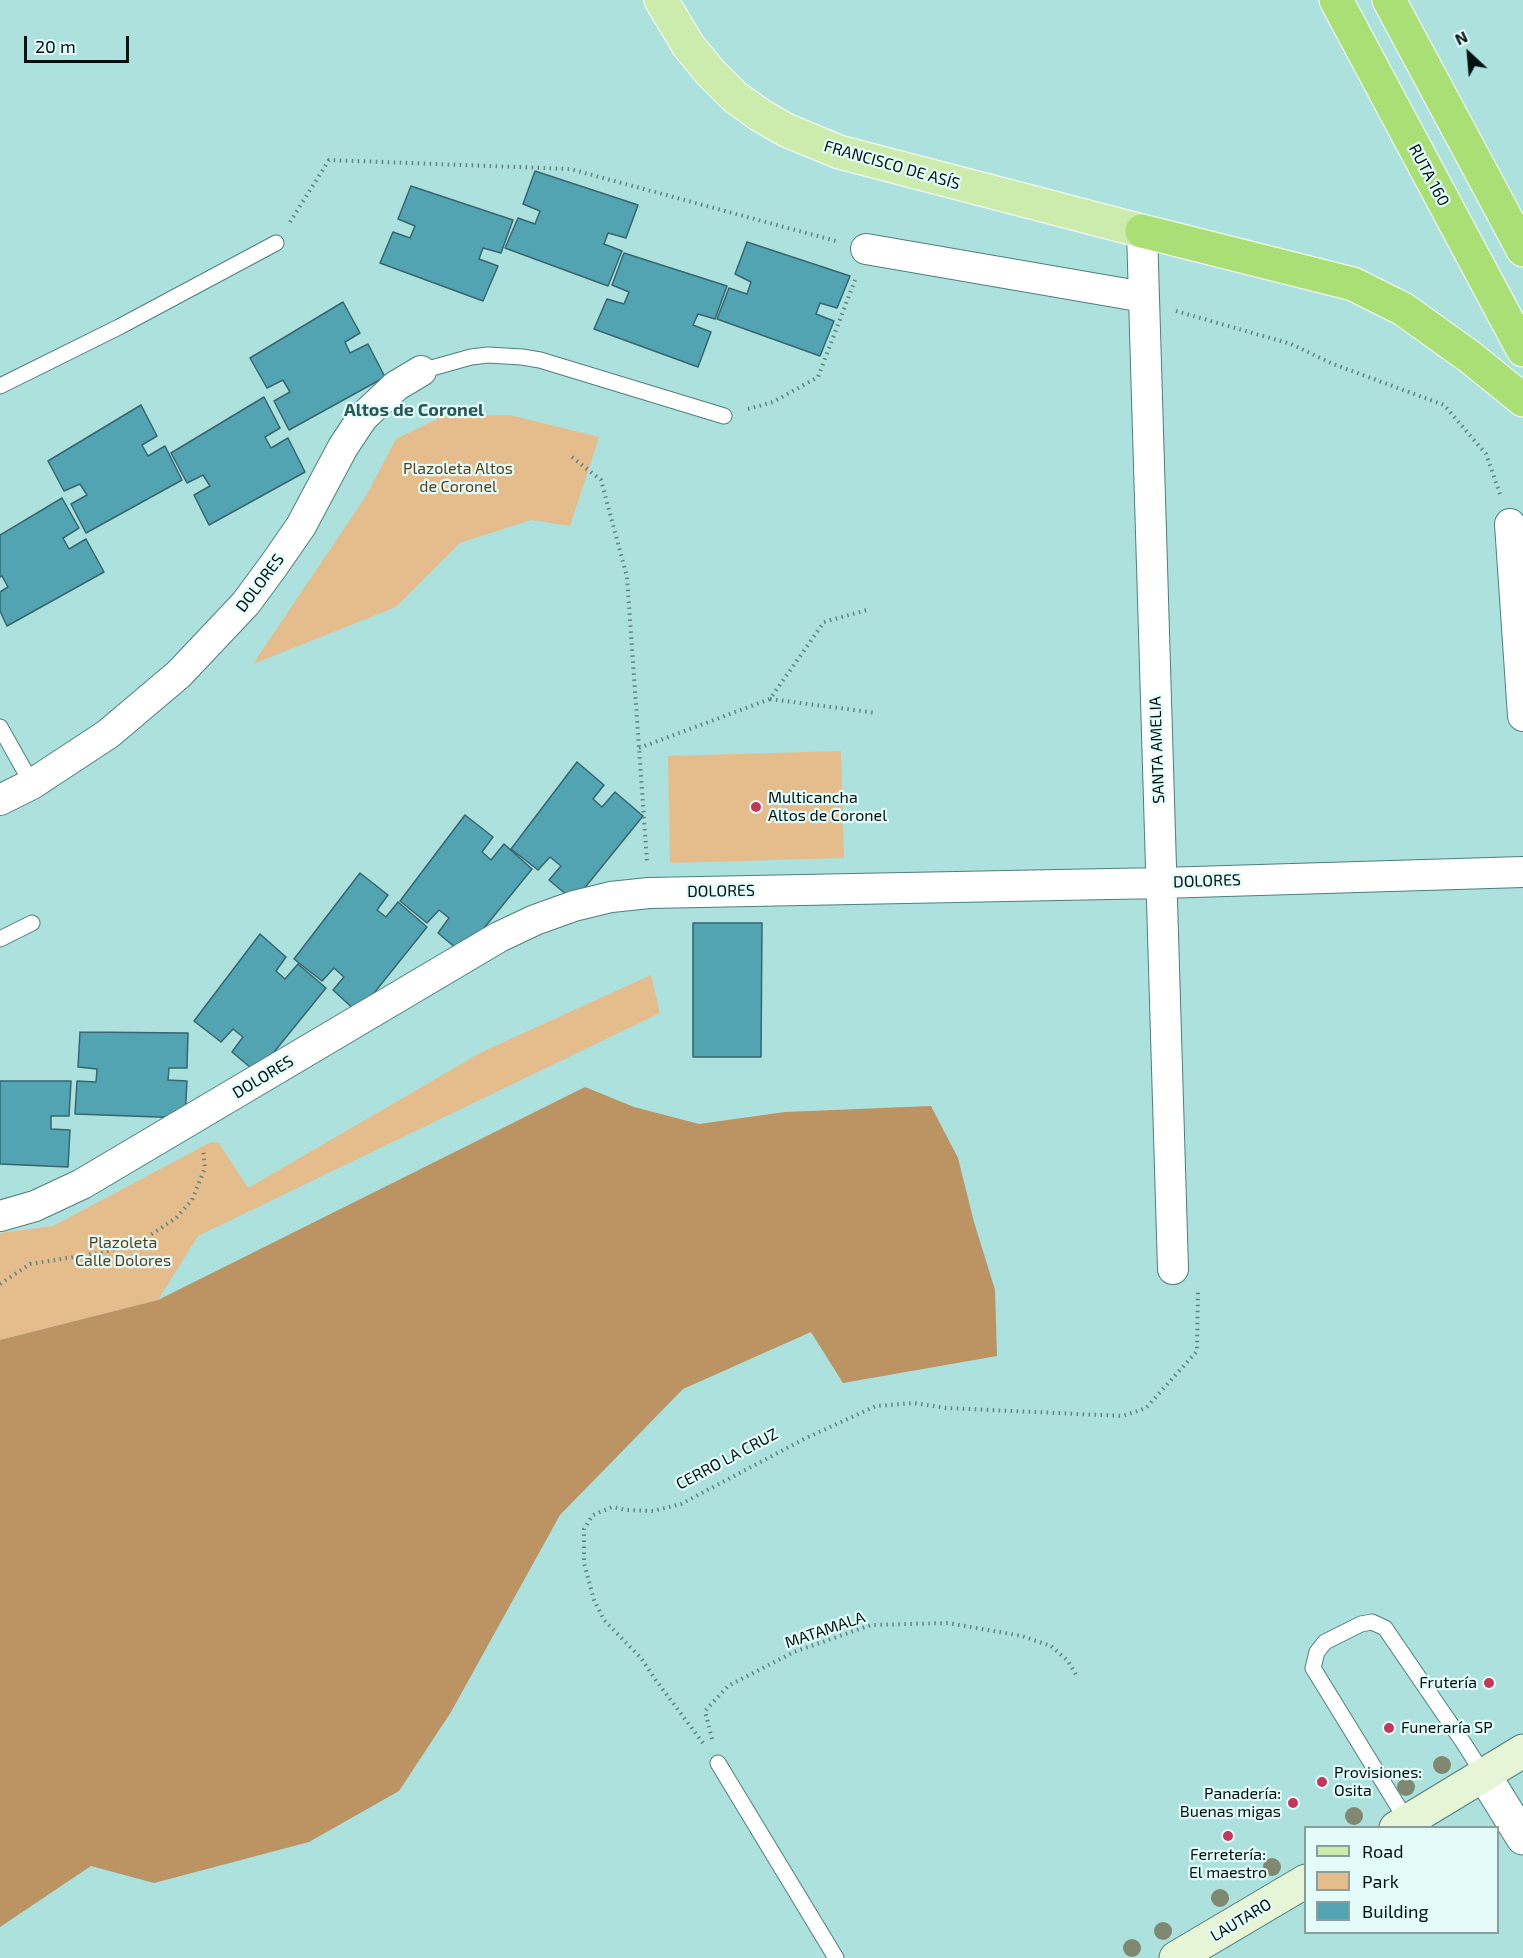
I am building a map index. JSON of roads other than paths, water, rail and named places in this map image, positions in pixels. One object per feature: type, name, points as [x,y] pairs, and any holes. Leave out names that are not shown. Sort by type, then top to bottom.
[{"type":"highway","name":"RUTA 160","points":[[1336,0],[1523,350]]},
{"type":"highway","points":[[1389,0],[1523,250]]},
{"type":"highway","points":[[1142,231],[1353,284],[1403,309],[1470,357],[1523,400]]},
{"type":"main road","name":"FRANCISCO DE ASÍS","points":[[661,0],[688,45],[726,88],[760,115],[803,138],[849,155],[1142,231]]},
{"type":"main road","points":[[1401,1824],[1523,1751]]},
{"type":"main road","name":"LAUTARO","points":[[1176,1958],[1304,1882]]},
{"type":"street","name":"SANTA AMELIA","points":[[1142,231],[1173,1269]]},
{"type":"street","points":[[866,249],[1144,297]]},
{"type":"street","name":"DOLORES","points":[[0,800],[32,784],[108,734],[179,674],[246,603],[274,566],[301,526],[343,447],[363,417],[396,386],[421,371]]},
{"type":"street","points":[[1510,524],[1523,716]]},
{"type":"street","name":"DOLORES","points":[[0,1216],[59,1197],[508,933],[535,920],[574,906],[611,897],[649,892],[1161,883],[1523,872]]},
{"type":"street","points":[[1484,1775],[1523,1838]]},
{"type":"lane","points":[[0,386],[119,327],[276,243]]},
{"type":"lane","points":[[421,371],[471,357],[497,355],[522,357],[540,360],[724,416]]},
{"type":"lane","points":[[0,727],[32,784]]},
{"type":"lane","points":[[0,939],[32,923]]},
{"type":"lane","points":[[1401,1824],[1313,1668],[1317,1652],[1325,1642],[1361,1624],[1372,1622],[1384,1628],[1484,1775]]},
{"type":"lane","points":[[718,1763],[836,1958]]},
{"type":"place","name":"Multicancha Altos de Coronel","points":[[756,807]]},
{"type":"place","name":"Frutería","points":[[1489,1683]]},
{"type":"place","name":"Funeraría SP","points":[[1389,1728]]},
{"type":"place","name":"Provisiones: Osita","points":[[1322,1782]]},
{"type":"place","name":"Panadería: Buenas migas","points":[[1293,1803]]},
{"type":"place","name":"Ferretería: El maestro","points":[[1228,1836]]},
{"type":"district","name":"Altos de Coronel","points":[[414,410]]},
{"type":"park label","name":"Plazoleta Altos de Coronel","points":[[458,478]]},
{"type":"park label","name":"Plazoleta Calle Dolores","points":[[123,1252]]}]
